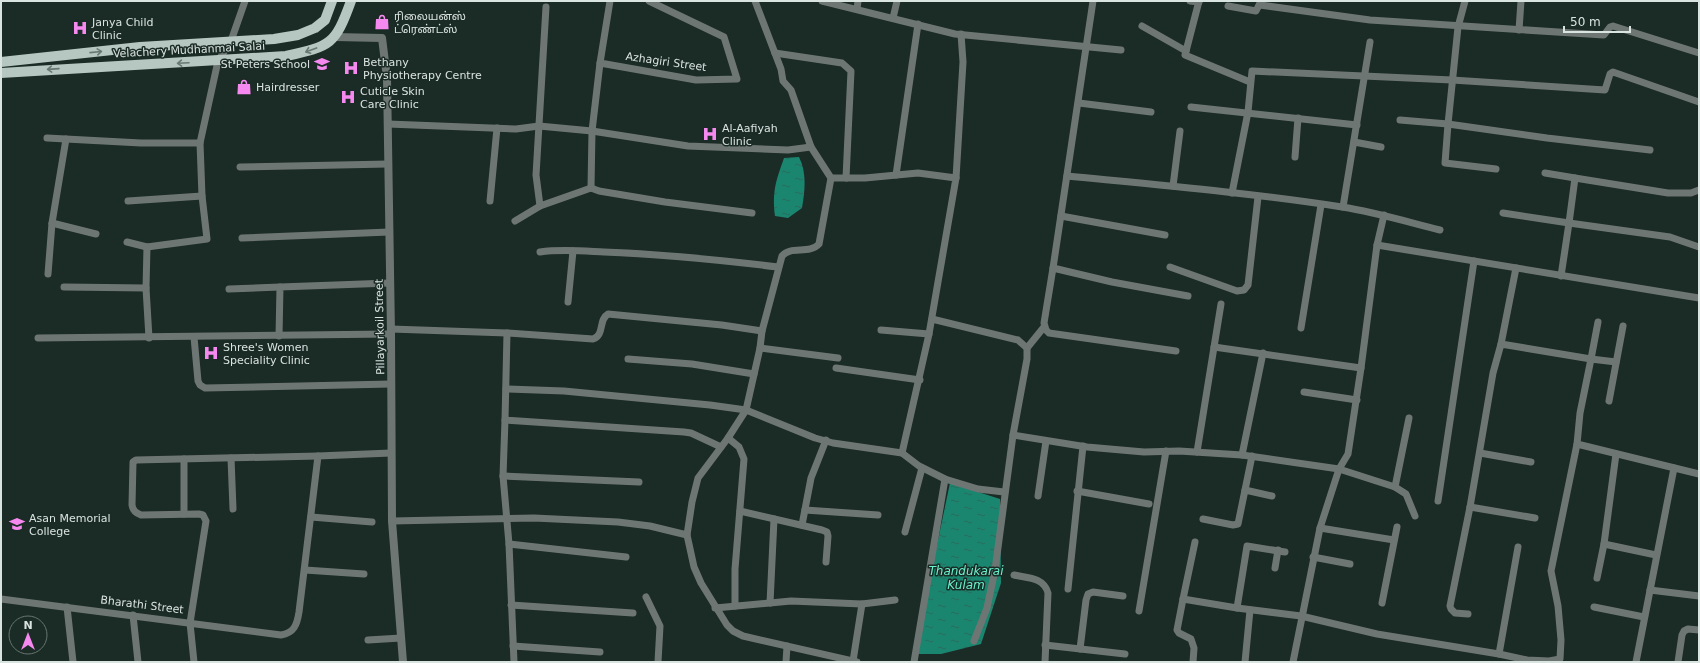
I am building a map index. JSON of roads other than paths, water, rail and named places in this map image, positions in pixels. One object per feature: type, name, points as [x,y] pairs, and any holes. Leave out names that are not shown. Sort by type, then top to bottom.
[{"type":"main road","name":"Velachery Mudhanmai Salai","points":[[1,62],[140,47],[298,35],[315,28],[325,20],[332,1]]},
{"type":"main road","points":[[335,37],[342,26],[351,1]]},
{"type":"main road","name":"Velachery Mudhanmai Salai","points":[[1,73],[286,56],[309,51],[329,43],[335,37]]},
{"type":"street","points":[[127,242],[147,247],[207,239],[202,196],[200,143],[218,61],[231,41],[245,1]]},
{"type":"street","points":[[591,188],[592,131],[600,63],[610,1]]},
{"type":"street","name":"Azhagiri Street","points":[[600,63],[696,80],[737,79],[724,37],[649,1]]},
{"type":"street","points":[[755,1],[781,69],[783,81],[791,90],[811,147],[831,178],[819,244],[813,249],[786,252],[782,256],[762,331],[760,348],[746,410],[728,438],[698,478],[692,502],[687,535],[694,567],[715,608],[727,625],[733,631],[743,636],[855,662],[862,604]]},
{"type":"street","points":[[822,1],[962,34],[1121,50]]},
{"type":"street","points":[[857,9],[858,1]]},
{"type":"street","points":[[893,18],[897,1]]},
{"type":"street","points":[[974,641],[987,608],[995,570],[1012,435],[1027,359],[1027,348],[1044,327],[1079,103],[1093,1]]},
{"type":"street","points":[[1190,1],[1199,2],[1185,55],[1250,82]]},
{"type":"street","points":[[1465,1],[1458,27],[1445,163],[1496,169]]},
{"type":"street","points":[[1519,30],[1521,1]]},
{"type":"street","points":[[1228,6],[1256,11],[1260,3],[1370,20],[1458,27],[1604,35],[1610,27],[1613,26],[1699,53]]},
{"type":"street","points":[[540,206],[536,175],[546,7]]},
{"type":"street","points":[[896,176],[918,24]]},
{"type":"street","points":[[1142,26],[1186,51]]},
{"type":"street","points":[[902,453],[920,380],[932,319],[956,178],[963,62],[962,34]]},
{"type":"street","name":"Pillayarkoil Street","points":[[335,37],[382,38],[387,78],[392,521],[403,662]]},
{"type":"street","points":[[1343,207],[1370,42]]},
{"type":"street","points":[[775,53],[842,62],[851,71],[846,178]]},
{"type":"street","points":[[1232,193],[1248,112],[1252,71],[1452,80],[1605,90],[1607,89],[1610,74],[1613,72],[1699,102]]},
{"type":"street","points":[[1079,103],[1151,112]]},
{"type":"street","points":[[1191,107],[1357,125]]},
{"type":"street","points":[[1295,157],[1298,118]]},
{"type":"street","points":[[1400,120],[1448,124],[1547,138],[1650,150]]},
{"type":"street","points":[[388,124],[516,129],[539,126],[592,131],[688,146],[788,150],[811,147]]},
{"type":"street","points":[[490,201],[497,128]]},
{"type":"street","points":[[1173,186],[1180,131]]},
{"type":"street","points":[[47,138],[141,143],[200,143]]},
{"type":"street","points":[[48,274],[52,223],[66,139]]},
{"type":"street","points":[[1354,142],[1381,147]]},
{"type":"street","points":[[240,167],[388,164]]},
{"type":"street","points":[[831,178],[865,178],[918,173],[956,178]]},
{"type":"street","points":[[1545,173],[1668,193],[1683,194],[1699,190]]},
{"type":"street","points":[[1067,176],[1173,186],[1343,207],[1440,230]]},
{"type":"street","points":[[1561,276],[1570,222],[1575,178]]},
{"type":"street","points":[[515,221],[540,206],[591,188],[599,191],[666,202],[752,213]]},
{"type":"street","points":[[128,201],[202,196]]},
{"type":"street","points":[[1170,267],[1237,291],[1244,290],[1248,285],[1258,197]]},
{"type":"street","points":[[1301,328],[1321,205]]},
{"type":"street","points":[[1502,213],[1670,237],[1699,247]]},
{"type":"street","points":[[1061,216],[1165,235]]},
{"type":"street","points":[[1292,662],[1320,528],[1339,469],[1348,454],[1357,400],[1377,245],[1384,216]]},
{"type":"street","points":[[52,223],[96,234]]},
{"type":"street","points":[[242,238],[389,232]]},
{"type":"street","points":[[1377,245],[1699,298]]},
{"type":"street","points":[[147,247],[146,288],[149,338]]},
{"type":"street","points":[[540,252],[552,250],[690,257],[778,267]]},
{"type":"street","points":[[568,302],[573,251]]},
{"type":"street","points":[[1438,501],[1474,261]]},
{"type":"street","points":[[1053,268],[1112,282],[1188,296]]},
{"type":"street","points":[[1468,614],[1455,613],[1450,606],[1480,453],[1493,373],[1516,268]]},
{"type":"street","points":[[230,289],[390,283]]},
{"type":"street","points":[[64,287],[146,288]]},
{"type":"street","points":[[280,287],[280,336]]},
{"type":"street","points":[[1197,452],[1221,304]]},
{"type":"street","points":[[38,338],[280,336],[391,331],[507,333],[593,339],[598,337],[600,334],[603,319],[608,314],[722,325],[762,331]]},
{"type":"street","points":[[932,319],[1018,340],[1027,348]]},
{"type":"street","points":[[1183,599],[1250,610],[1301,616],[1377,634],[1500,654],[1527,660],[1560,660],[1561,640],[1558,606],[1551,571],[1598,322]]},
{"type":"street","points":[[1609,401],[1623,326]]},
{"type":"street","points":[[1044,327],[1052,334],[1176,351]]},
{"type":"street","points":[[881,330],[929,334]]},
{"type":"street","points":[[507,333],[503,476],[509,544],[514,662]]},
{"type":"street","points":[[194,337],[198,382],[205,388],[391,384]]},
{"type":"street","points":[[1500,344],[1616,362]]},
{"type":"street","points":[[1214,347],[1361,368]]},
{"type":"street","points":[[760,348],[838,358]]},
{"type":"street","points":[[1242,455],[1263,353]]},
{"type":"street","points":[[628,359],[692,364],[754,374]]},
{"type":"street","points":[[836,368],[920,380]]},
{"type":"street","points":[[506,389],[564,391],[710,405],[746,410],[815,438],[850,446],[902,453],[922,468],[945,479],[978,489],[1004,492]]},
{"type":"street","points":[[1304,392],[1357,400]]},
{"type":"street","points":[[1395,487],[1409,418]]},
{"type":"street","points":[[505,420],[684,432],[691,433],[721,447]]},
{"type":"street","points":[[1012,435],[1083,446],[1144,452],[1197,452],[1252,456],[1339,469],[1395,487],[1406,494],[1415,516]]},
{"type":"street","points":[[728,438],[739,446],[744,458],[735,569],[735,606]]},
{"type":"street","points":[[802,525],[811,478],[826,440]]},
{"type":"street","points":[[1038,496],[1046,440]]},
{"type":"street","points":[[1576,444],[1699,474]]},
{"type":"street","points":[[1068,589],[1077,491],[1083,446]]},
{"type":"street","points":[[194,662],[190,623],[206,521],[203,515],[199,514],[141,515],[136,513],[132,509],[133,462],[136,460],[318,456],[391,452]]},
{"type":"street","points":[[1139,611],[1166,452]]},
{"type":"street","points":[[1480,453],[1531,462]]},
{"type":"street","points":[[1597,578],[1604,544],[1616,454]]},
{"type":"street","points":[[318,456],[305,570],[364,574]]},
{"type":"street","points":[[1203,519],[1233,526],[1238,524],[1252,456]]},
{"type":"street","points":[[231,458],[233,509]]},
{"type":"street","points":[[184,459],[184,514]]},
{"type":"street","points":[[905,532],[922,468]]},
{"type":"street","points":[[1636,662],[1674,468]]},
{"type":"street","points":[[503,476],[639,482]]},
{"type":"street","points":[[914,662],[945,479]]},
{"type":"street","points":[[1245,490],[1272,496]]},
{"type":"street","points":[[1077,491],[1149,504]]},
{"type":"street","points":[[1470,507],[1535,518]]},
{"type":"street","points":[[805,510],[878,515]]},
{"type":"street","points":[[740,511],[827,532],[826,562]]},
{"type":"street","points":[[311,517],[372,522]]},
{"type":"street","points":[[392,521],[534,518],[618,522],[650,526],[687,535]]},
{"type":"street","points":[[770,603],[774,519]]},
{"type":"street","points":[[1382,603],[1397,527]]},
{"type":"street","points":[[1320,528],[1394,540]]},
{"type":"street","points":[[1193,662],[1194,648],[1190,639],[1177,630],[1195,542]]},
{"type":"street","points":[[509,544],[626,557]]},
{"type":"street","points":[[1604,544],[1656,555]]},
{"type":"street","points":[[1237,608],[1247,546],[1281,551],[1275,568]]},
{"type":"street","points":[[1500,654],[1518,547]]},
{"type":"street","points":[[1313,557],[1350,564]]},
{"type":"street","name":"Bharathi Street","points":[[1,598],[281,636],[288,634],[293,630],[297,622],[305,570]]},
{"type":"street","points":[[1014,575],[1040,580],[1046,586],[1048,593],[1045,662]]},
{"type":"street","points":[[1650,590],[1699,596]]},
{"type":"street","points":[[1080,649],[1088,594],[1093,592],[1123,596]]},
{"type":"street","points":[[646,597],[660,626],[658,662]]},
{"type":"street","points":[[715,608],[791,601],[862,604],[895,600]]},
{"type":"street","points":[[511,605],[633,613]]},
{"type":"street","points":[[67,607],[73,662]]},
{"type":"street","points":[[1594,607],[1644,617]]},
{"type":"street","points":[[1245,662],[1250,610]]},
{"type":"street","points":[[133,615],[138,662]]},
{"type":"street","points":[[1678,662],[1682,635],[1684,631],[1699,630]]},
{"type":"street","points":[[368,640],[402,638]]},
{"type":"street","points":[[1045,645],[1125,654]]},
{"type":"street","points":[[513,646],[600,652]]},
{"type":"street","points":[[786,662],[788,646]]},
{"type":"water","points":[[799,157],[802,163],[804,176],[802,208],[788,218],[775,216],[775,186],[784,158]]},
{"type":"water","name":"Thandukarai Kulam","points":[[950,483],[1000,499],[1001,583],[981,644],[941,654],[919,654],[917,640]]},
{"type":"place","name":"ரிலையன்ஸ் ட்ரெண்ட்ஸ்","points":[[382,22]]},
{"type":"place","name":"Janya Child Clinic","points":[[80,28]]},
{"type":"place","name":"St Peters School","points":[[322,64]]},
{"type":"place","name":"Bethany Physiotherapy Centre","points":[[351,68]]},
{"type":"place","name":"Hairdresser","points":[[244,87]]},
{"type":"place","name":"Cuticle Skin Care Clinic","points":[[348,97]]},
{"type":"place","name":"Al-Aafiyah Clinic","points":[[710,134]]},
{"type":"place","name":"Shree's Women Speciality Clinic","points":[[211,353]]},
{"type":"place","name":"Asan Memorial College","points":[[17,524]]}]
